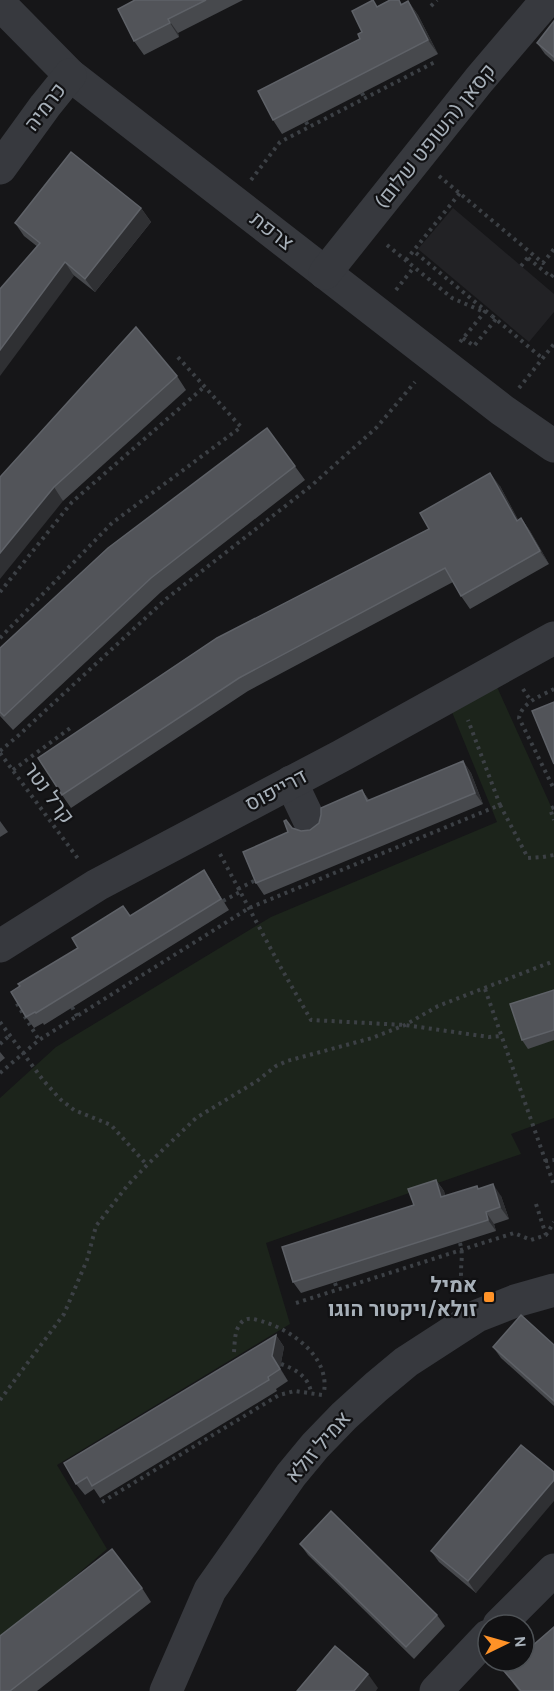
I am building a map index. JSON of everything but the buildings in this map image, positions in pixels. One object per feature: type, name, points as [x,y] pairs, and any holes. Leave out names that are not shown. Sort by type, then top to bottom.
[{"type":"street","name":"קסאן (השופט שלום)","points":[[325,273],[479,80],[547,0]]},
{"type":"street","name":"צרפת","points":[[0,4],[70,75],[502,410],[554,446]]},
{"type":"street","name":"כרמיה","points":[[0,168],[70,75]]},
{"type":"street","name":"דרייפוס","points":[[0,946],[98,885],[554,638]]},
{"type":"street","points":[[291,782],[311,824]]},
{"type":"street","name":"אמיל זולא","points":[[166,1691],[210,1590],[291,1475],[344,1416],[406,1362],[477,1316],[514,1301],[554,1290]]},
{"type":"street","points":[[511,1613],[554,1570]]},
{"type":"street","points":[[436,1691],[476,1649]]},
{"type":"path","points":[[430,6],[437,0]]},
{"type":"path","points":[[262,166],[280,142],[437,61]]},
{"type":"path","points":[[411,68],[414,73]]},
{"type":"path","points":[[362,93],[364,99]]},
{"type":"path","points":[[306,122],[309,127]]},
{"type":"path","points":[[417,158],[543,263],[554,249]]},
{"type":"path","points":[[406,260],[460,193]]},
{"type":"path","points":[[363,225],[452,298],[486,310],[469,331]]},
{"type":"path","points":[[417,253],[542,358]]},
{"type":"path","points":[[521,266],[532,254]]},
{"type":"path","points":[[528,258],[551,277],[554,274]]},
{"type":"path","points":[[404,280],[414,267]]},
{"type":"path","points":[[463,338],[474,346],[494,318]]},
{"type":"path","points":[[502,410],[554,344]]},
{"type":"path","points":[[0,638],[112,523],[241,427],[176,355]]},
{"type":"path","points":[[0,752],[166,599],[311,486],[377,427],[435,358]]},
{"type":"path","points":[[0,591],[72,502],[204,387]]},
{"type":"path","points":[[554,689],[531,701],[521,711],[520,722],[554,789]]},
{"type":"path","points":[[457,691],[500,805],[528,858],[554,855]]},
{"type":"path","points":[[526,694],[531,701]]},
{"type":"path","points":[[13,770],[73,726]]},
{"type":"path","name":"קרל נטר","points":[[0,752],[73,852]]},
{"type":"path","points":[[0,1073],[39,1040],[249,908],[500,805]]},
{"type":"path","points":[[554,807],[550,809],[554,820]]},
{"type":"path","points":[[434,825],[436,831]]},
{"type":"path","points":[[381,847],[383,853]]},
{"type":"path","points":[[218,850],[280,966],[312,1020],[405,1025],[489,1037],[501,1036]]},
{"type":"path","points":[[306,877],[309,883]]},
{"type":"path","points":[[223,901],[258,879]]},
{"type":"path","points":[[189,935],[194,942]]},
{"type":"path","points":[[0,1400],[64,1314],[87,1260],[96,1226],[147,1166],[196,1118],[287,1061],[372,1038],[405,1025],[438,1005],[554,961]]},
{"type":"path","points":[[129,972],[134,980]]},
{"type":"path","points":[[485,989],[554,1185]]},
{"type":"path","points":[[23,1000],[22,998],[16,1002],[39,1040]]},
{"type":"path","points":[[72,1007],[77,1016]]},
{"type":"path","points":[[0,1022],[60,1099],[74,1110],[111,1125],[147,1166]]},
{"type":"path","points":[[0,1044],[10,1035]]},
{"type":"path","points":[[545,1161],[554,1160]]},
{"type":"path","points":[[536,1204],[546,1235]]},
{"type":"path","points":[[296,1303],[514,1233],[531,1240],[546,1235],[554,1222]]},
{"type":"path","points":[[460,1243],[462,1249],[460,1280]]},
{"type":"path","points":[[401,1261],[403,1268]]},
{"type":"path","points":[[335,1283],[337,1289]]},
{"type":"path","points":[[102,1502],[129,1482],[254,1407],[282,1394],[296,1391],[324,1396],[322,1370],[308,1348],[294,1336],[270,1323],[249,1318],[244,1320],[237,1331],[234,1352]]},
{"type":"path","points":[[281,1364],[305,1378],[311,1393]]},
{"type":"shaded area","points":[[453,208],[554,294],[554,312],[529,342],[418,249]]},
{"type":"shaded area","points":[[497,687],[554,813],[554,1118],[511,1134],[521,1154],[266,1243],[290,1324],[57,1465],[107,1549],[0,1640],[0,1098],[56,1047],[271,917],[497,822],[452,712]]},
{"type":"place","name":"אמיל זולא/ויקטור הוגו","points":[[489,1297]]}]
